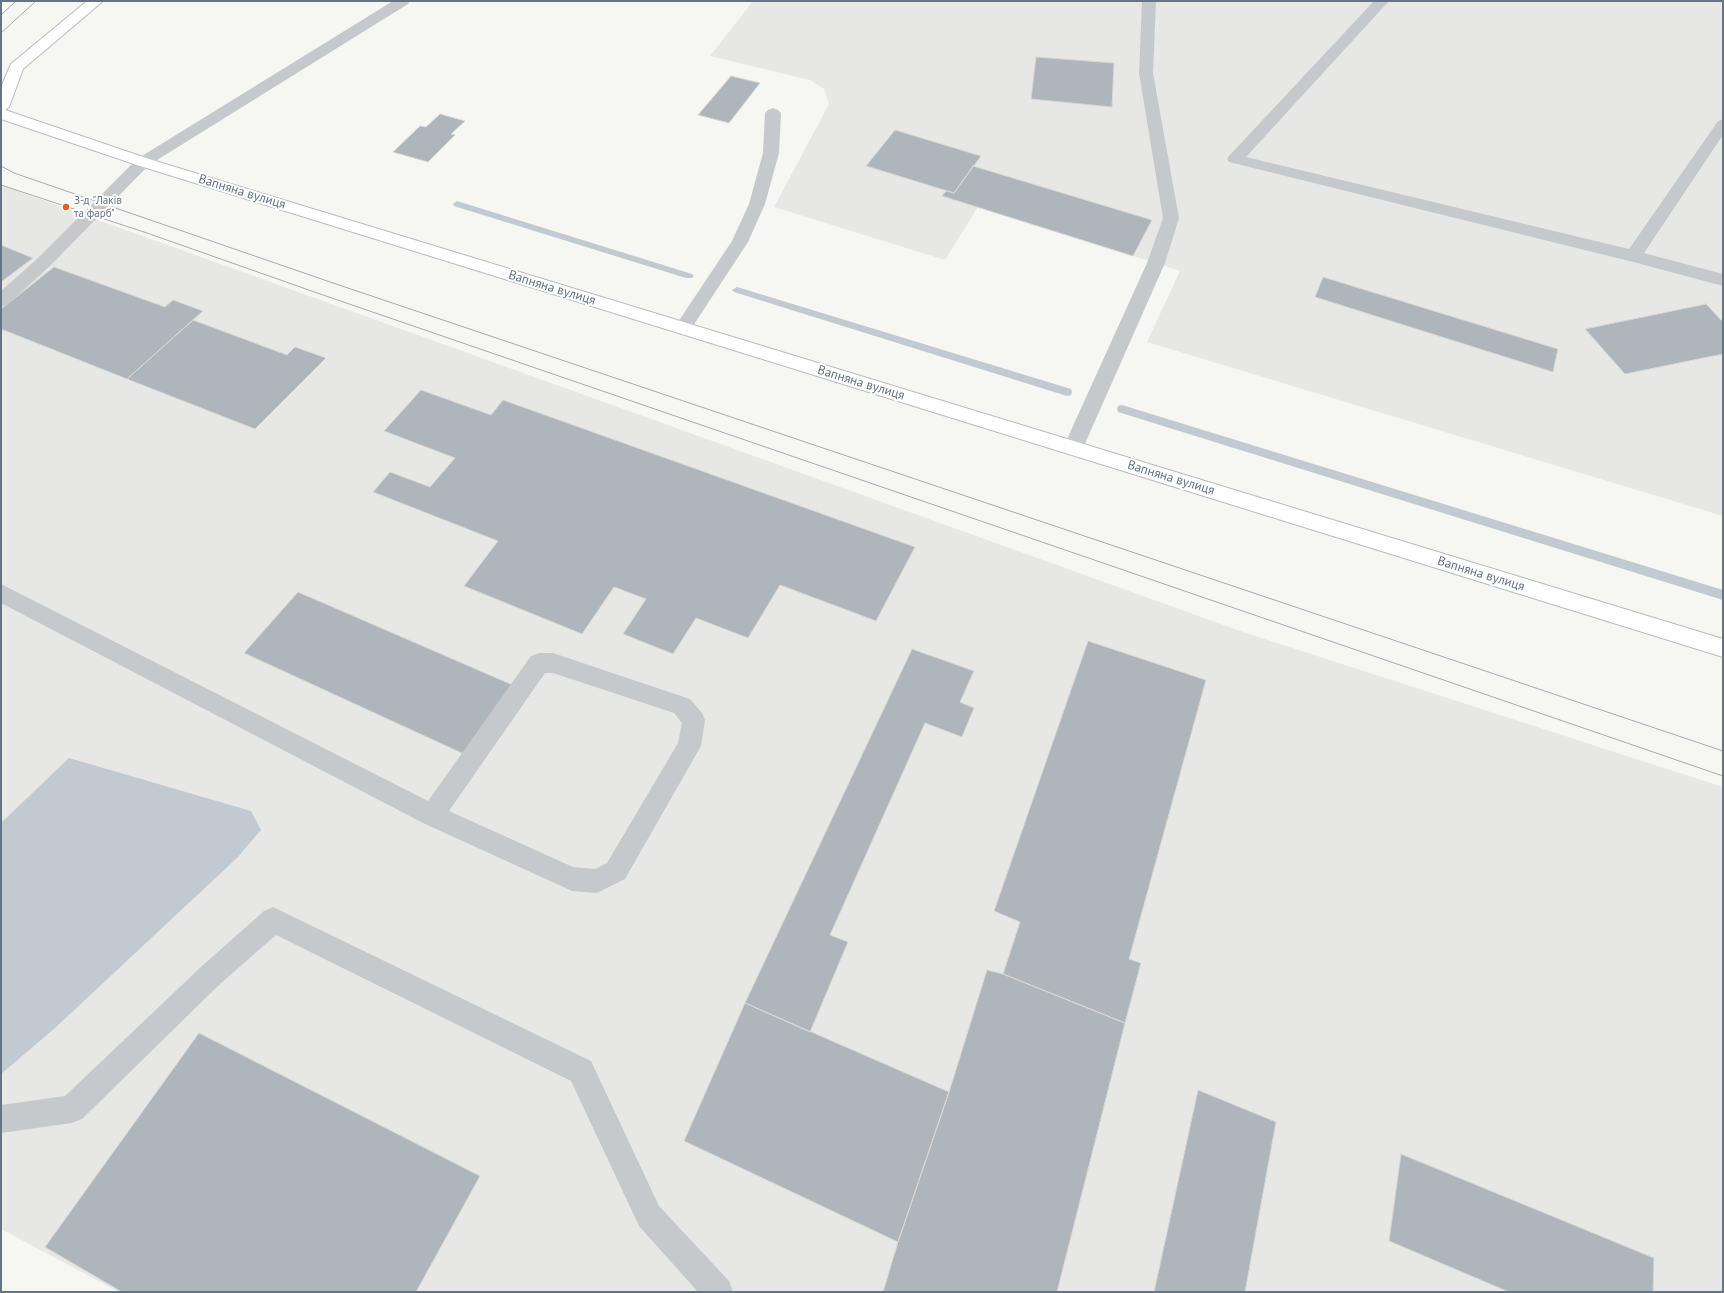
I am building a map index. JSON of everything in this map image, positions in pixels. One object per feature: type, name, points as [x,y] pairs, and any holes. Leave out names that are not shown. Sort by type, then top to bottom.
[{"type":"street","points":[[1,107],[16,67],[71,20],[96,1]]},
{"type":"street","points":[[1,300],[44,262],[143,162],[403,1]]},
{"type":"street","points":[[1073,448],[1156,263],[1171,218],[1146,73],[1149,1]]},
{"type":"street","points":[[1382,1],[1235,159],[1633,256],[1723,280]]},
{"type":"street","points":[[683,328],[740,242],[757,204],[771,152],[773,113]]},
{"type":"street","name":"Вапняна вулиця","points":[[1,114],[143,162],[1723,648]]},
{"type":"street","points":[[1633,256],[1723,124]]},
{"type":"street","points":[[1,593],[432,815],[572,879],[597,881],[616,871],[689,746],[694,720],[682,706],[553,664],[539,664],[432,815]]},
{"type":"street","points":[[1,1119],[72,1109],[211,975],[273,920],[581,1071],[649,1216],[718,1292]]},
{"type":"shaded area","points":[[753,1],[1723,1],[1723,516],[1147,342],[1180,271],[1156,263],[978,207],[945,260],[774,207],[829,104],[824,89],[810,80],[710,56]]},
{"type":"shaded area","points":[[1,185],[1243,632],[1723,787],[1723,1292],[119,1292],[1,1229]]},
{"type":"shaded area","points":[[69,758],[251,811],[261,830],[238,857],[55,1028],[1,1074],[1,823]]},
{"type":"building","points":[[1036,57],[1114,63],[1112,107],[1031,99]]},
{"type":"building","points":[[731,76],[760,83],[729,123],[698,115]]},
{"type":"building","points":[[440,114],[465,121],[451,134],[455,135],[428,162],[393,152],[420,126],[426,127]]},
{"type":"building","points":[[895,130],[981,156],[954,193],[866,166]]},
{"type":"building","points":[[973,166],[1152,220],[1133,256],[942,196],[946,191],[954,193]]},
{"type":"building","points":[[1,245],[33,258],[1,282]]},
{"type":"building","points":[[54,267],[165,307],[173,300],[203,311],[127,379],[1,329],[1,309]]},
{"type":"building","points":[[1323,277],[1558,349],[1553,372],[1315,297]]},
{"type":"building","points":[[1706,304],[1723,322],[1723,354],[1625,374],[1585,329]]},
{"type":"building","points":[[193,320],[287,355],[295,347],[326,358],[255,429],[127,379]]},
{"type":"building","points":[[421,390],[491,415],[503,400],[915,547],[876,621],[780,585],[748,638],[696,618],[673,654],[623,634],[646,599],[614,587],[582,634],[464,586],[498,541],[373,492],[390,472],[430,487],[455,458],[384,431]]},
{"type":"building","points":[[298,592],[515,686],[466,755],[244,653]]},
{"type":"building","points":[[1088,641],[1206,680],[1129,959],[1141,963],[1125,1023],[1003,974],[1020,922],[994,911]]},
{"type":"building","points":[[912,649],[974,671],[960,702],[974,708],[962,737],[925,723],[830,935],[848,942],[810,1032],[745,1003]]},
{"type":"building","points":[[987,970],[1003,974],[1125,1023],[1057,1292],[883,1292],[898,1242],[949,1092]]},
{"type":"building","points":[[745,1003],[949,1092],[898,1242],[684,1141]]},
{"type":"building","points":[[199,1033],[480,1176],[416,1292],[122,1292],[45,1247]]},
{"type":"building","points":[[1198,1090],[1276,1122],[1245,1292],[1154,1292]]},
{"type":"building","points":[[1401,1154],[1654,1258],[1653,1292],[1509,1292],[1389,1241]]},
{"type":"waterway","points":[[457,204],[689,276]]},
{"type":"waterway","points":[[737,290],[1067,392]]},
{"type":"waterway","points":[[1122,409],[1723,595]]},
{"type":"tram line","points":[[1,15],[16,1]]},
{"type":"tram line","points":[[1,33],[36,1]]},
{"type":"tram line","points":[[1,166],[14,173],[336,284],[1723,751]]},
{"type":"tram line","points":[[1,185],[147,233],[323,295],[1723,776]]},
{"type":"place","name":"З-д \"Лаків та фарб\"","points":[[66,207]]}]
